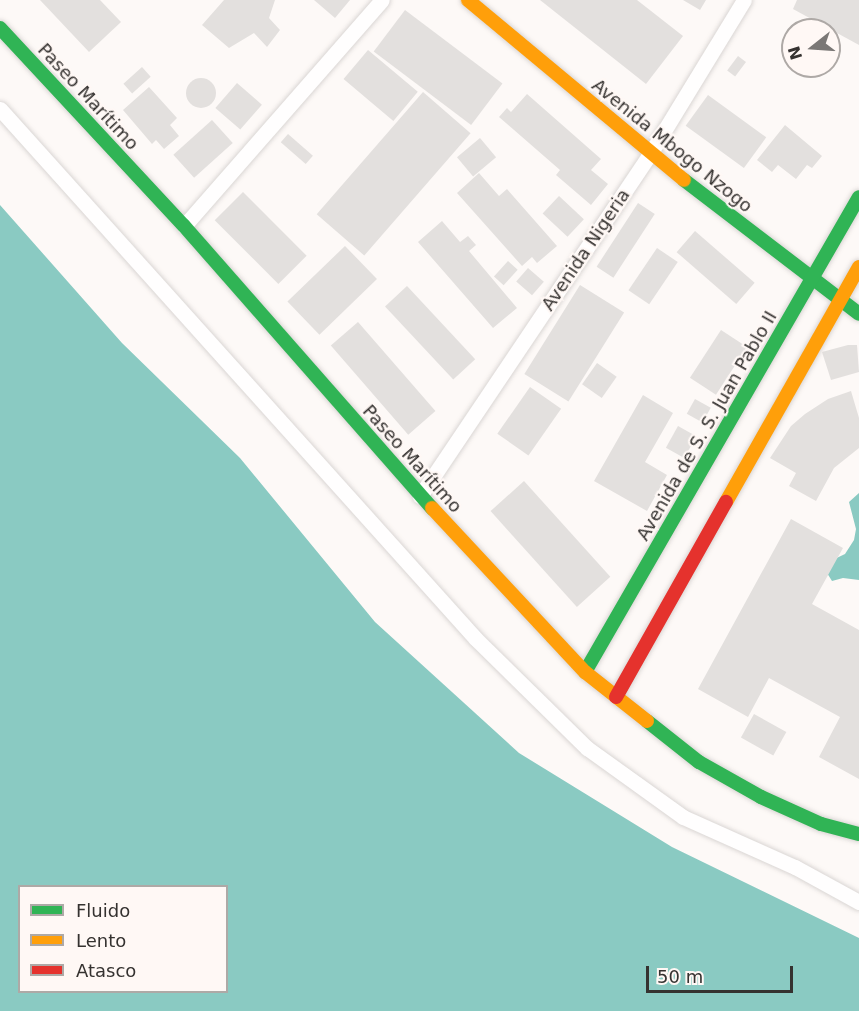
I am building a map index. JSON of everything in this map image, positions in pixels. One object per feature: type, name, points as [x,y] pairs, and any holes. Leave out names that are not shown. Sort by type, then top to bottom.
[{"type":"street","points":[[184,226],[382,0]]},
{"type":"street","name":"Avenida Mbogo Nzogo","points":[[468,0],[650,154],[859,314]]},
{"type":"street","name":"Avenida Nigeria","points":[[420,496],[650,154],[744,0]]},
{"type":"street","name":"Paseo Marítimo","points":[[0,28],[184,226],[420,496],[585,672],[699,762],[751,791],[821,824],[859,834]]},
{"type":"street","points":[[0,109],[476,639],[587,748],[683,817],[795,867],[859,902]]},
{"type":"street","name":"Avenida de S. S. Juan Pablo II","points":[[616,697],[716,480],[813,281],[859,197]]},
{"type":"street","name":"Avenida de S. S. Juan Pablo II","points":[[585,672],[841,300],[859,267]]},
{"type":"water","points":[[0,205],[122,343],[240,458],[375,622],[519,753],[672,847],[859,938],[859,1011],[0,1011]]},
{"type":"water","points":[[859,493],[859,580],[843,578],[832,581],[822,565],[845,554],[854,540],[856,529],[849,502]]},
{"type":"building","points":[[40,0],[100,0],[121,22],[89,52]]},
{"type":"building","points":[[224,0],[275,0],[269,18],[280,30],[267,47],[254,33],[229,48],[202,25]]},
{"type":"building","points":[[314,0],[350,0],[335,18]]},
{"type":"building","points":[[540,0],[637,0],[683,36],[646,84]]},
{"type":"building","points":[[683,0],[706,0],[700,10]]},
{"type":"building","points":[[797,0],[859,0],[859,45],[841,35],[841,18],[810,18],[793,9]]},
{"type":"building","points":[[405,10],[502,83],[471,125],[374,52]]},
{"type":"building","points":[[368,50],[418,92],[393,121],[344,79]]},
{"type":"building","points":[[738,56],[746,62],[735,76],[727,70]]},
{"type":"building","points":[[142,67],[151,77],[132,93],[123,84]]},
{"type":"building","points":[[201,78],[207,79],[215,87],[215,99],[207,107],[201,108],[195,107],[187,99],[186,93],[187,87],[195,79]]},
{"type":"building","points":[[237,83],[262,105],[240,130],[215,108]]},
{"type":"building","points":[[149,87],[177,118],[170,125],[179,136],[164,149],[156,140],[152,144],[123,110]]},
{"type":"building","points":[[423,92],[471,133],[364,256],[317,214]]},
{"type":"building","points":[[527,94],[601,159],[591,170],[608,184],[591,205],[556,175],[560,170],[499,117],[507,108],[511,112]]},
{"type":"building","points":[[708,95],[766,137],[744,168],[686,126]]},
{"type":"building","points":[[212,120],[233,143],[194,178],[173,155]]},
{"type":"building","points":[[785,125],[822,156],[812,168],[807,165],[796,179],[778,165],[772,172],[757,160]]},
{"type":"building","points":[[288,134],[313,156],[306,164],[281,142]]},
{"type":"building","points":[[480,138],[496,157],[473,176],[457,157]]},
{"type":"building","points":[[479,173],[499,196],[507,189],[557,246],[537,263],[532,257],[522,266],[457,193]]},
{"type":"building","points":[[243,192],[307,256],[278,284],[215,220]]},
{"type":"building","points":[[559,196],[584,219],[567,237],[543,214]]},
{"type":"building","points":[[638,203],[655,214],[613,278],[597,267]]},
{"type":"building","points":[[442,221],[460,242],[468,236],[476,245],[469,251],[517,308],[493,328],[418,242]]},
{"type":"building","points":[[695,231],[755,283],[736,304],[677,252]]},
{"type":"building","points":[[345,246],[377,279],[319,335],[287,302]]},
{"type":"building","points":[[657,248],[678,262],[649,304],[628,290]]},
{"type":"building","points":[[508,261],[518,270],[504,285],[494,277]]},
{"type":"building","points":[[528,268],[544,282],[532,295],[516,282]]},
{"type":"building","points":[[580,285],[624,313],[568,402],[524,374]]},
{"type":"building","points":[[407,286],[475,359],[453,380],[385,306]]},
{"type":"building","points":[[358,322],[435,411],[408,435],[331,346]]},
{"type":"building","points":[[721,330],[747,347],[716,395],[690,378]]},
{"type":"building","points":[[857,345],[859,372],[831,380],[822,352]]},
{"type":"building","points":[[597,363],[617,377],[602,398],[582,384]]},
{"type":"building","points":[[530,387],[561,409],[528,455],[497,434]]},
{"type":"building","points":[[851,391],[859,418],[859,448],[834,468],[816,501],[789,486],[796,473],[770,458],[791,426],[805,414],[828,399]]},
{"type":"building","points":[[643,395],[673,413],[645,462],[667,475],[647,511],[594,481]]},
{"type":"building","points":[[695,399],[711,408],[703,423],[687,414]]},
{"type":"building","points":[[678,426],[696,436],[684,458],[666,448]]},
{"type":"building","points":[[524,481],[610,577],[577,607],[491,511]]},
{"type":"building","points":[[791,519],[843,548],[812,604],[859,630],[859,779],[819,757],[840,717],[769,678],[748,717],[698,689]]},
{"type":"building","points":[[754,714],[786,732],[773,756],[741,738]]},
{"type":"traffic: fast","points":[[0,28],[184,226],[432,508]]},
{"type":"traffic: fast","points":[[684,180],[859,314]]},
{"type":"traffic: fast","points":[[585,672],[859,197]]},
{"type":"traffic: fast","points":[[647,721],[699,762],[761,797],[821,824],[859,834]]},
{"type":"traffic: slow","points":[[468,0],[684,180]]},
{"type":"traffic: slow","points":[[726,502],[859,267]]},
{"type":"traffic: slow","points":[[432,508],[585,672],[647,721]]},
{"type":"traffic: jam","points":[[616,697],[726,502]]}]
